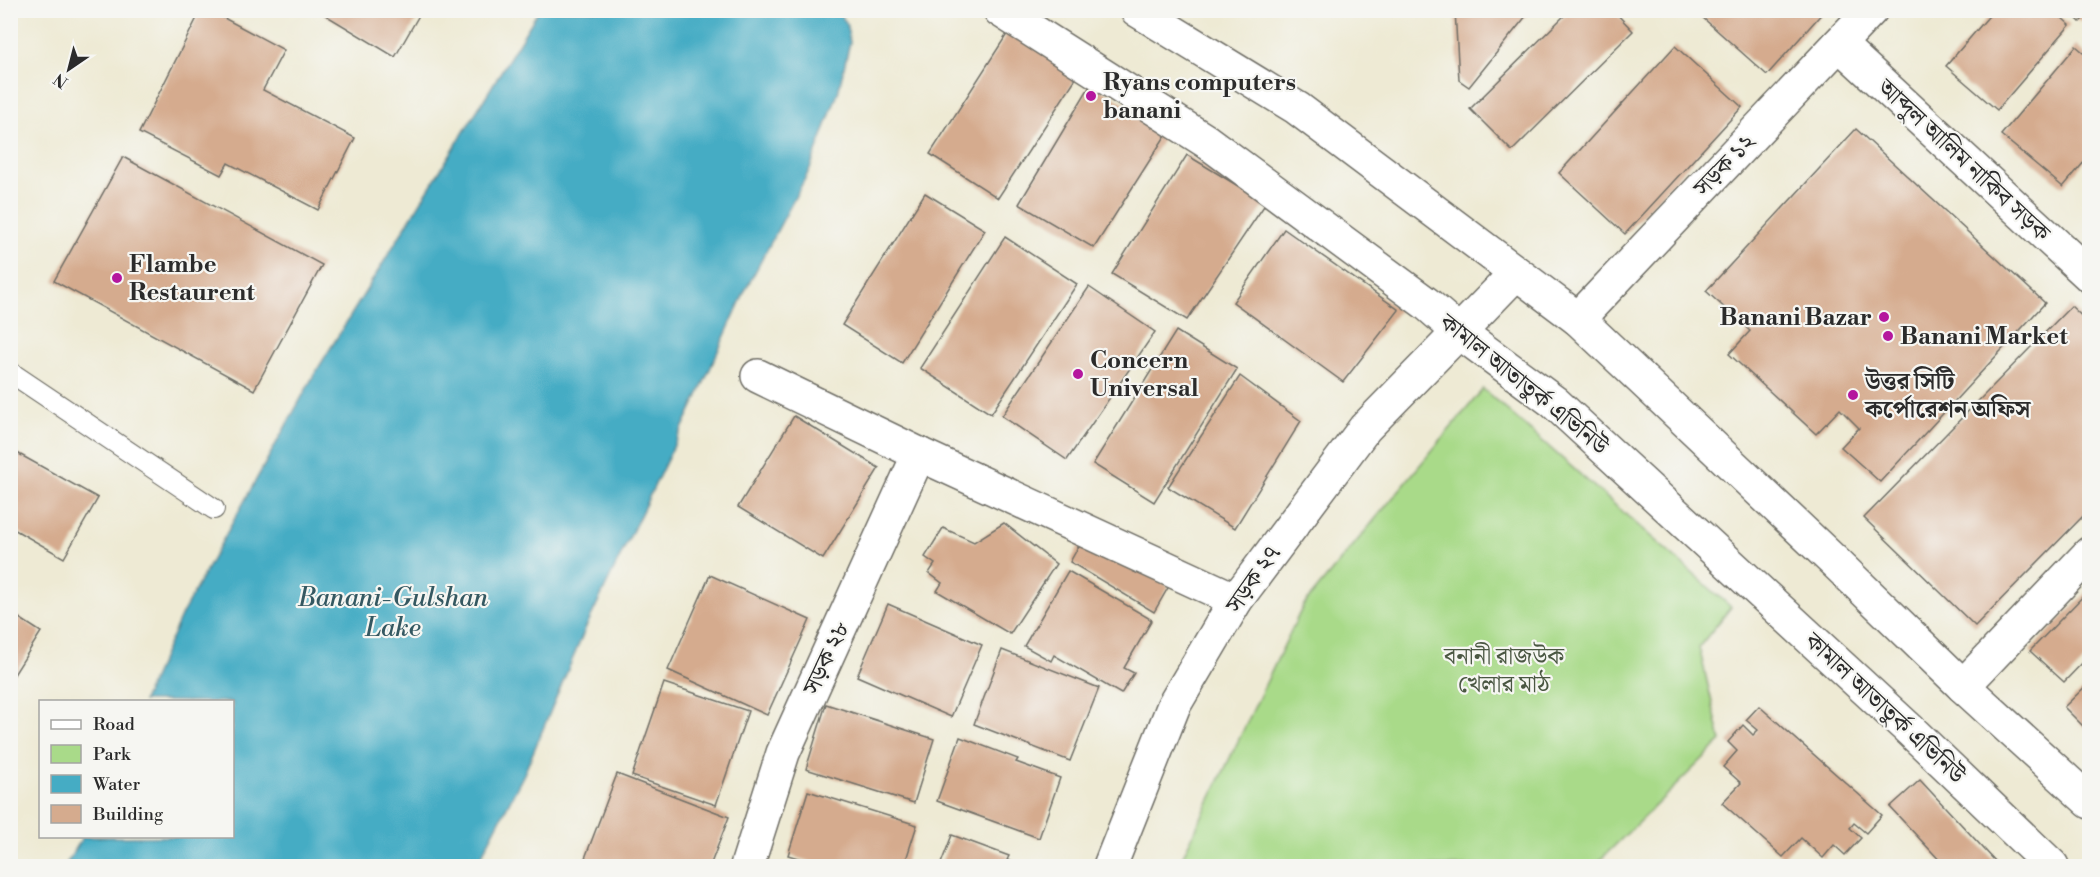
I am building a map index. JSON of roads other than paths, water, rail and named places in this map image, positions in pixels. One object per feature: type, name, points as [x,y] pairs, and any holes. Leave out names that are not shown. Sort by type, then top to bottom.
[{"type":"main road","name":"কামাল আতাতুর্ক এভিনিউ","points":[[1000,10],[1206,141],[1427,304],[1459,332],[1554,402],[1911,731],[2052,867]]},
{"type":"main road","points":[[1137,10],[1297,108],[1578,319],[1962,686],[2090,802]]},
{"type":"main road","name":"সড়ক ১২","points":[[1578,319],[1871,10]]},
{"type":"main road","name":"আব্দুল আলিম নাকিব সড়ক","points":[[1839,44],[2090,276]]},
{"type":"main road","name":"সড়ক ২৭","points":[[1110,867],[1173,705],[1236,600],[1365,428],[1516,273]]},
{"type":"main road","points":[[758,376],[919,454],[1236,600]]},
{"type":"main road","name":"সড়ক ২৮","points":[[747,867],[783,753],[919,454]]},
{"type":"main road","points":[[1962,686],[2090,553]]},
{"type":"lane","points":[[10,372],[214,509]]},
{"type":"water","name":"Banani-Gulshan Lake","points":[[539,10],[837,11],[846,22],[850,42],[838,93],[809,171],[745,291],[697,398],[586,627],[524,774],[476,866],[65,866],[82,838],[234,838],[234,700],[143,700],[182,614],[314,375]]},
{"type":"place","name":"Ryans computers banani","points":[[1091,96]]},
{"type":"place","name":"Flambe Restaurent","points":[[117,278]]},
{"type":"place","name":"Banani Bazar","points":[[1884,317]]},
{"type":"place","name":"Banani Market","points":[[1888,336]]},
{"type":"place","name":"Concern Universal","points":[[1078,374]]},
{"type":"place","name":"উত্তর সিটি কর্পোরেশন অফিস","points":[[1853,395]]},
{"type":"park label","name":"বনানী রাজউক খেলার মাঠ","points":[[1504,670]]}]
